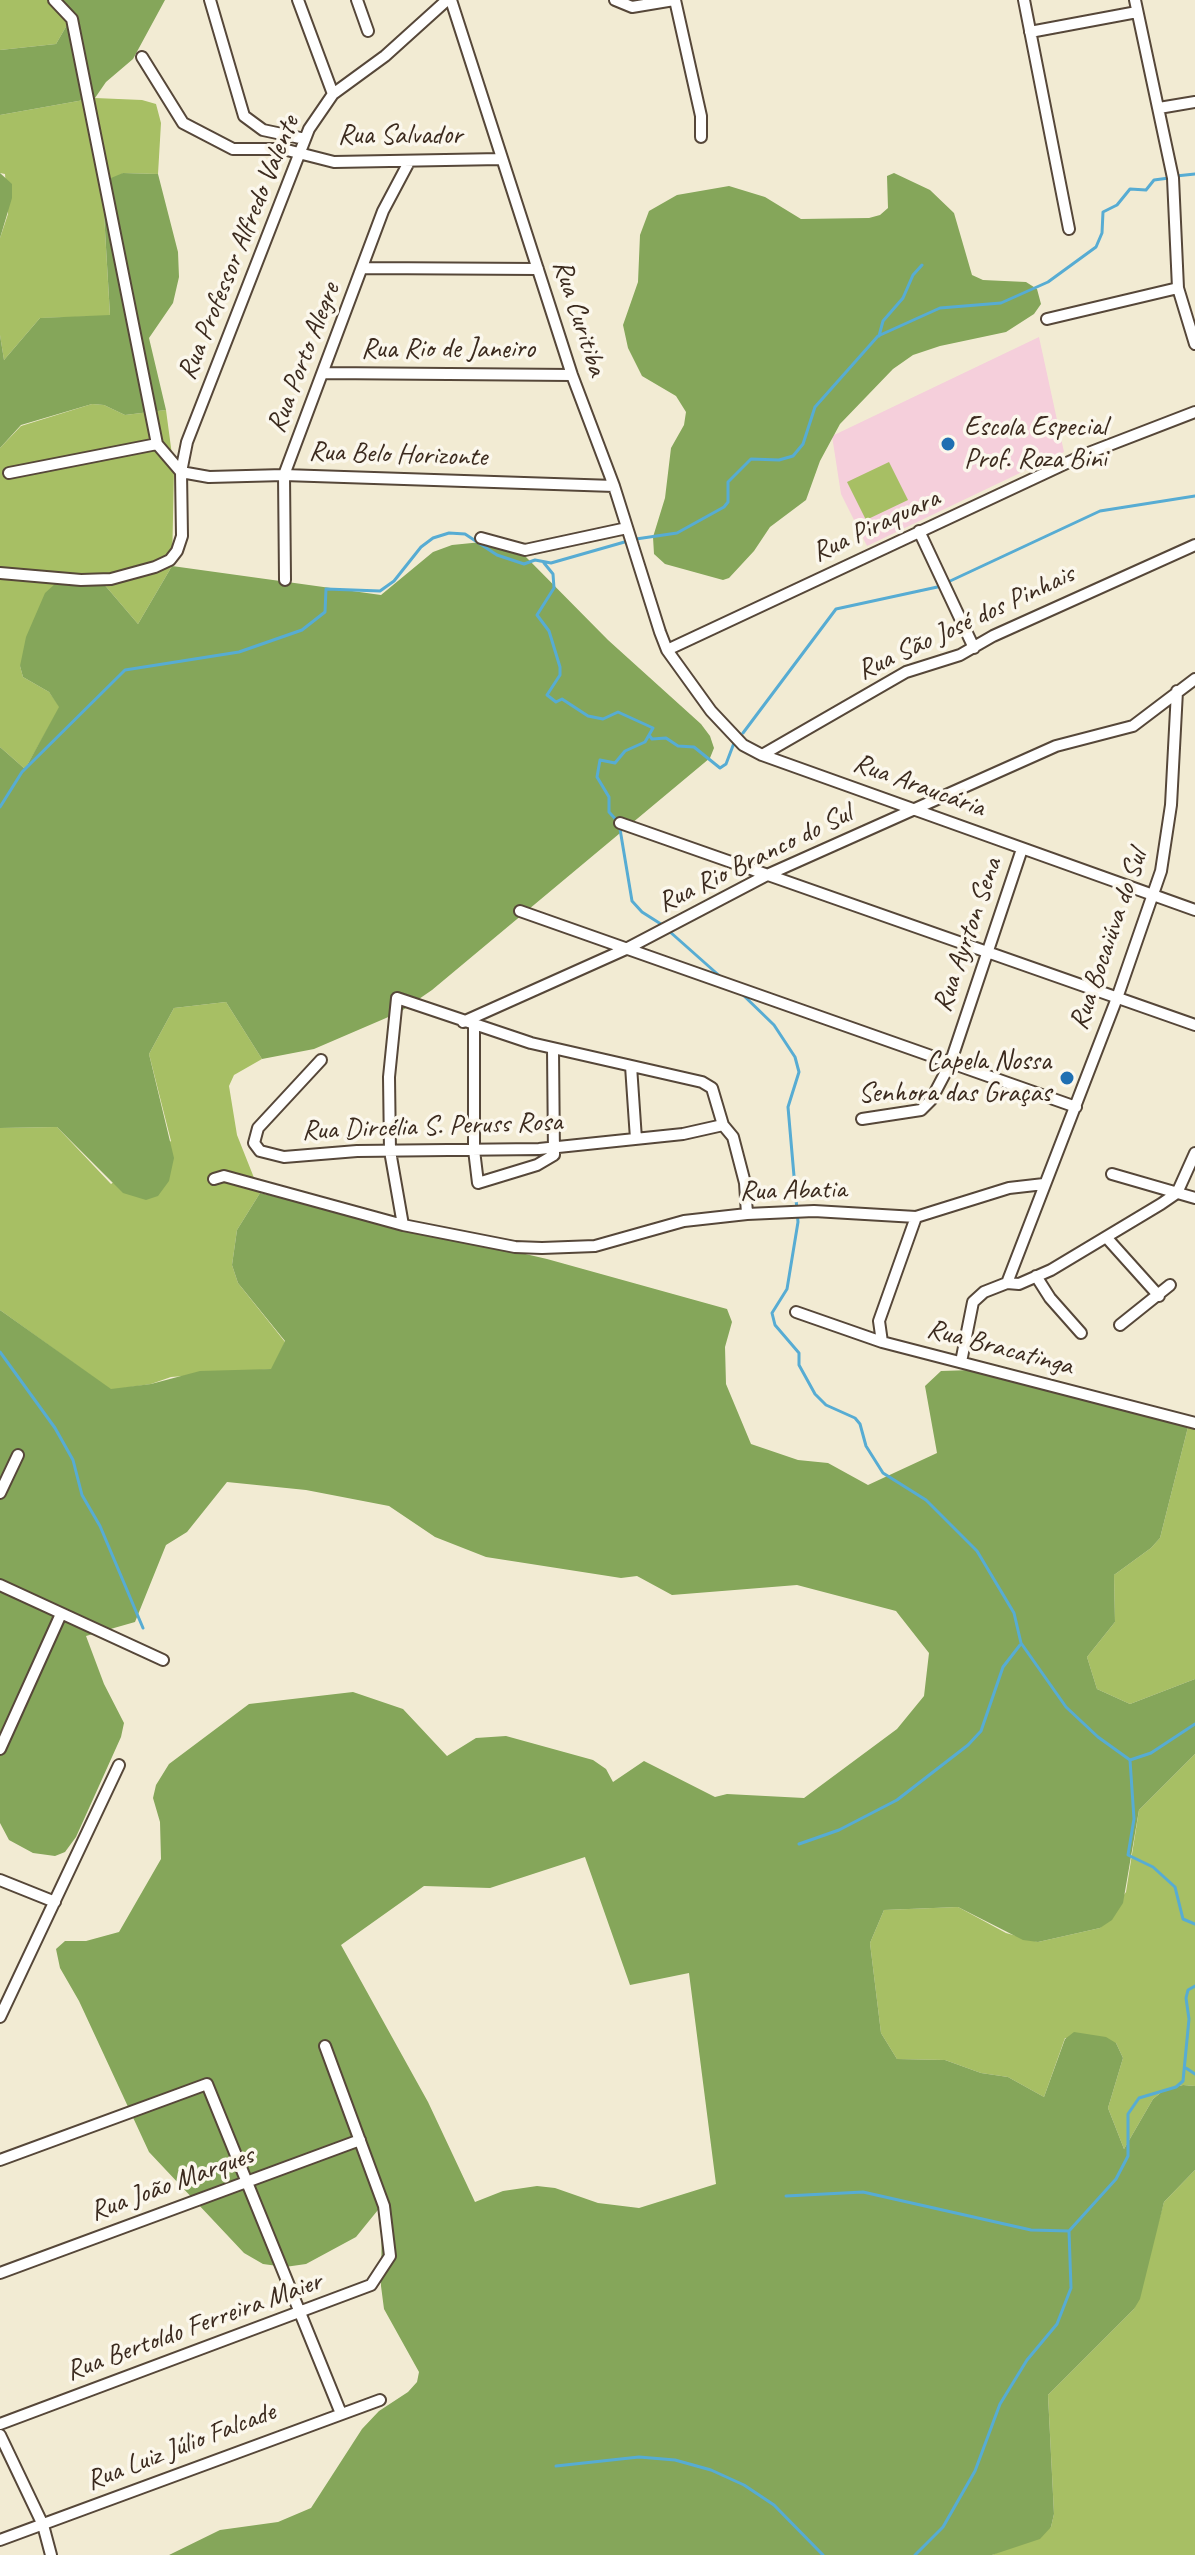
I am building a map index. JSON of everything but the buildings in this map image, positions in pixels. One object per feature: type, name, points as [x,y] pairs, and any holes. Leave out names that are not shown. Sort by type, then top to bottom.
[{"type":"street","points":[[54,0],[72,19],[157,444],[181,472]]},
{"type":"street","points":[[210,0],[244,116],[263,130],[305,139]]},
{"type":"street","points":[[298,0],[333,94]]},
{"type":"street","points":[[357,0],[368,31]]},
{"type":"street","name":"Rua Professor Alfredo Valente","points":[[0,573],[81,580],[111,579],[170,560],[182,536],[181,472],[187,442],[305,139],[333,94],[385,56],[449,0]]},
{"type":"street","name":"Rua Curitiba","points":[[449,0],[572,375],[614,486],[667,650]]},
{"type":"street","points":[[615,0],[632,7],[674,0],[701,116],[701,137]]},
{"type":"street","points":[[1024,0],[1069,229]]},
{"type":"street","points":[[1030,32],[1136,6],[1174,188],[1178,288],[1195,344]]},
{"type":"street","name":"Rua Salvador","points":[[142,57],[190,128],[233,149],[283,149],[334,162],[501,159]]},
{"type":"street","points":[[1159,108],[1195,102]]},
{"type":"street","name":"Rua Porto Alegre","points":[[285,580],[284,475],[325,373],[388,199],[409,162]]},
{"type":"street","points":[[364,268],[538,269]]},
{"type":"street","points":[[1047,319],[1178,288]]},
{"type":"street","name":"Rua Rio de Janeiro","points":[[325,373],[572,375]]},
{"type":"street","name":"Rua Piraquara","points":[[667,650],[1086,454],[1195,412]]},
{"type":"street","points":[[9,473],[157,444]]},
{"type":"street","name":"Rua Belo Horizonte","points":[[181,472],[209,477],[284,475],[614,486]]},
{"type":"street","points":[[481,538],[525,550],[627,528]]},
{"type":"street","points":[[919,531],[974,648]]},
{"type":"street","name":"Rua São José dos Pinhais","points":[[762,755],[888,681],[974,648],[993,636],[1195,545]]},
{"type":"street","name":"Rua Araucária","points":[[667,650],[711,711],[743,745],[762,755],[1195,910]]},
{"type":"street","name":"Rua Rio Branco do Sul","points":[[469,1024],[626,949],[767,875],[1056,746],[1133,726],[1195,679]]},
{"type":"street","name":"Rua Bocaiúva do Sul","points":[[1007,1283],[1117,998],[1168,840],[1177,691]]},
{"type":"street","points":[[620,823],[1195,1025]]},
{"type":"street","name":"Rua Ayrton Sena","points":[[862,1119],[921,1110],[931,1100],[950,1064],[1022,849]]},
{"type":"street","points":[[520,911],[1076,1107]]},
{"type":"street","points":[[214,1179],[224,1176],[403,1225],[390,1151],[389,1077],[397,998],[553,1049],[702,1082],[712,1088],[723,1125],[733,1137],[745,1183],[747,1214]]},
{"type":"street","points":[[469,1024],[476,1182],[537,1165],[554,1155],[557,1147],[553,1049]]},
{"type":"street","name":"Rua Dircélia S. Peruss Rosa","points":[[321,1060],[258,1128],[254,1143],[260,1151],[284,1157],[557,1147],[683,1134],[723,1125]]},
{"type":"street","points":[[631,1066],[636,1139]]},
{"type":"street","points":[[961,1362],[973,1302],[984,1292],[1007,1283],[1019,1284],[1036,1276],[1177,1193],[1195,1153]]},
{"type":"street","points":[[1112,1174],[1195,1198]]},
{"type":"street","name":"Rua Abatia","points":[[403,1225],[515,1247],[595,1246],[672,1223],[747,1214],[814,1211],[916,1217],[1009,1188],[1044,1184]]},
{"type":"street","points":[[882,1342],[879,1321],[916,1217]]},
{"type":"street","points":[[1106,1237],[1159,1296]]},
{"type":"street","points":[[1036,1276],[1050,1298],[1081,1333]]},
{"type":"street","points":[[1120,1325],[1170,1285]]},
{"type":"street","name":"Rua Bracatinga","points":[[796,1312],[882,1342],[1195,1423]]},
{"type":"street","points":[[0,1493],[18,1455]]},
{"type":"street","points":[[0,1585],[163,1660]]},
{"type":"street","points":[[0,1749],[61,1614]]},
{"type":"street","points":[[0,2017],[119,1765]]},
{"type":"street","points":[[0,1880],[55,1902]]},
{"type":"street","points":[[325,2046],[360,2140]]},
{"type":"street","points":[[0,2160],[207,2084],[340,2411]]},
{"type":"street","name":"Rua João Marques","points":[[0,2273],[360,2140]]},
{"type":"street","name":"Rua Bertoldo Ferreira Maier","points":[[0,2424],[371,2285],[390,2256],[384,2206],[360,2140]]},
{"type":"street","name":"Rua Luiz Júlio Falcade","points":[[0,2540],[340,2411],[380,2400]]},
{"type":"street","points":[[0,2435],[43,2525],[51,2555]]},
{"type":"shaded area","name":"Escola Especial Prof. Roza Bini","points":[[1039,337],[1064,452],[867,546],[841,494],[832,436]]},
{"type":"green space","points":[[0,0],[58,0],[67,25],[56,44],[0,50]]},
{"type":"green space","points":[[58,0],[165,0],[133,59],[106,82],[95,98],[0,115],[0,50],[56,44],[67,25]]},
{"type":"green space","points":[[95,98],[142,100],[156,104],[161,123],[158,174],[123,173],[103,196],[110,316],[40,318],[4,360],[0,335],[0,238],[8,214],[5,174],[0,173],[0,115]]},
{"type":"green space","points":[[0,173],[12,184],[12,198],[0,238]]},
{"type":"green space","points":[[123,173],[158,174],[178,252],[179,277],[173,303],[149,338],[166,410],[125,415],[104,405],[92,404],[21,425],[0,448],[0,335],[4,360],[40,318],[110,315],[103,196],[111,178]]},
{"type":"green space","points":[[894,173],[930,190],[954,213],[972,275],[983,280],[1026,282],[1037,289],[1041,304],[1034,314],[1006,332],[940,346],[913,355],[893,369],[840,424],[820,461],[806,500],[770,527],[754,551],[729,578],[723,580],[665,564],[654,554],[653,537],[665,498],[671,448],[684,425],[686,412],[676,396],[642,376],[628,348],[623,325],[638,282],[640,235],[649,211],[677,195],[729,186],[765,197],[801,219],[869,218],[880,215],[888,208],[887,176]]},
{"type":"green space","points":[[92,404],[104,405],[125,415],[166,410],[174,470],[172,566],[138,624],[103,583],[20,666],[23,677],[49,692],[60,707],[25,769],[0,747],[0,448],[21,426]]},
{"type":"green space","points":[[889,462],[908,500],[866,520],[847,482]]},
{"type":"green space","points":[[482,542],[513,547],[525,556],[608,640],[701,724],[714,748],[710,758],[432,990],[400,1012],[314,1049],[262,1059],[226,1002],[174,1008],[149,1054],[174,1158],[169,1181],[158,1196],[146,1200],[123,1193],[57,1127],[0,1128],[0,747],[25,769],[59,707],[49,692],[23,677],[20,666],[26,637],[45,593],[56,583],[103,583],[138,624],[172,566],[381,595],[433,552],[452,545]]},
{"type":"green space","points":[[226,1002],[262,1059],[234,1075],[229,1086],[237,1135],[260,1193],[237,1230],[232,1265],[238,1283],[285,1342],[272,1369],[171,1377],[151,1384],[111,1390],[0,1310],[0,1128],[57,1127],[111,1184],[171,1141],[149,1054],[174,1008]]},
{"type":"green space","points":[[260,1193],[547,1259],[727,1309],[732,1322],[725,1347],[726,1384],[751,1444],[798,1460],[828,1463],[868,1485],[937,1453],[925,1386],[941,1371],[972,1370],[1188,1427],[1160,1538],[1114,1575],[1115,1622],[1087,1657],[1097,1689],[1130,1704],[1195,1679],[1195,1754],[1139,1810],[1123,1903],[1112,1920],[1100,1928],[1038,1942],[1023,1940],[958,1907],[884,1910],[870,1943],[881,2033],[897,2059],[945,2060],[981,2073],[1008,2077],[1044,2097],[1065,2039],[1074,2032],[1106,2037],[1116,2043],[1123,2058],[1108,2108],[1124,2149],[1153,2099],[1164,2090],[1183,2085],[1195,2086],[1195,2170],[1164,2202],[1140,2299],[1134,2309],[1048,2395],[1054,2514],[1051,2527],[1040,2539],[992,2555],[169,2555],[220,2530],[278,2522],[311,2508],[362,2429],[379,2411],[408,2392],[417,2382],[419,2372],[384,2309],[381,2286],[382,2205],[356,2237],[306,2264],[285,2267],[263,2264],[244,2253],[149,2152],[79,2001],[60,1968],[56,1949],[65,1941],[86,1941],[119,1932],[161,1859],[160,1822],[153,1798],[156,1785],[169,1764],[249,1704],[353,1692],[403,1709],[447,1756],[476,1738],[506,1736],[593,1760],[606,1769],[613,1782],[644,1761],[715,1797],[727,1794],[804,1798],[897,1729],[924,1696],[929,1653],[896,1611],[797,1585],[672,1595],[637,1576],[621,1578],[486,1557],[435,1537],[389,1506],[306,1490],[227,1482],[187,1532],[166,1545],[135,1622],[86,1636],[104,1684],[124,1723],[121,1737],[76,1837],[65,1852],[55,1856],[33,1853],[9,1840],[0,1823],[0,1310],[111,1389],[151,1384],[200,1371],[271,1369],[285,1341],[238,1283],[232,1265],[237,1230]],"holes":[[[585,1857],[630,1985],[689,1973],[716,2184],[639,2208],[598,2203],[555,2188],[537,2186],[503,2191],[475,2202],[428,2102],[341,1945],[424,1886],[490,1888]]]},
{"type":"green space","points":[[1188,1427],[1195,1429],[1195,1679],[1130,1704],[1097,1689],[1087,1657],[1115,1622],[1114,1575],[1160,1538]]},
{"type":"green space","points":[[1195,1754],[1195,2086],[1183,2085],[1164,2090],[1153,2099],[1124,2149],[1108,2108],[1123,2058],[1116,2043],[1065,2038],[1044,2097],[1008,2077],[981,2073],[945,2060],[897,2059],[881,2033],[870,1943],[884,1910],[958,1907],[1006,1933],[1038,1942],[1100,1928],[1126,1892],[1139,1810]]},
{"type":"green space","points":[[1195,2170],[1195,2555],[992,2555],[1051,2527],[1054,2514],[1048,2395],[1134,2309],[1164,2202]]},
{"type":"waterway","points":[[1176,176],[1195,174]]},
{"type":"waterway","points":[[636,539],[677,533],[724,507],[728,502],[728,482],[751,459],[779,460],[793,456],[803,444],[815,407],[878,336],[940,308],[1001,303],[1048,282],[1096,247],[1102,233],[1103,212],[1117,205],[1130,189],[1146,190],[1154,180],[1169,178]]},
{"type":"waterway","points":[[879,336],[883,321],[903,298],[913,275],[922,265]]},
{"type":"waterway","points":[[948,582],[1100,511],[1195,496]]},
{"type":"waterway","points":[[0,807],[22,772],[125,670],[239,652],[302,630],[325,612],[326,589],[380,591],[394,581],[421,547],[433,538],[449,533],[465,534],[497,555],[524,564],[535,560],[551,563],[628,541]]},
{"type":"waterway","points":[[544,563],[553,574],[554,588],[537,615],[549,631],[560,667],[560,675],[547,695],[556,702],[562,699],[588,716],[603,719],[618,712],[653,728],[645,742],[625,751],[615,763],[600,760],[597,777],[609,797],[609,812],[619,823],[632,901],[642,912],[664,926]]},
{"type":"waterway","points":[[743,733],[836,609],[942,586]]},
{"type":"waterway","points":[[649,735],[652,739],[666,738],[678,746],[694,747],[720,768],[726,764],[734,743]]},
{"type":"waterway","points":[[669,931],[723,979]]},
{"type":"waterway","points":[[739,991],[774,1025],[795,1057],[799,1072],[788,1107],[798,1222],[787,1289],[772,1313],[775,1325],[799,1353],[799,1365],[815,1394],[826,1405],[855,1418],[860,1424],[866,1446],[883,1473],[926,1500],[977,1551],[1014,1613],[1021,1643],[1066,1707],[1098,1737],[1130,1760],[1134,1819],[1128,1855],[1153,1867],[1175,1887],[1183,1919],[1195,1924]]},
{"type":"waterway","points":[[0,1352],[55,1428],[73,1460],[82,1495],[100,1526],[143,1628]]},
{"type":"waterway","points":[[799,1844],[839,1830],[897,1800],[968,1745],[981,1731],[1003,1667],[1020,1645]]},
{"type":"waterway","points":[[1130,1760],[1151,1753],[1195,1724]]},
{"type":"waterway","points":[[915,2555],[943,2527],[975,2471],[1000,2404],[1027,2360],[1057,2324],[1071,2288],[1069,2231],[1116,2179],[1128,2156],[1128,2114],[1139,2098],[1176,2087],[1183,2081],[1189,2019],[1186,1998],[1188,1990],[1195,1986]]},
{"type":"waterway","points":[[1186,2068],[1195,2074]]},
{"type":"waterway","points":[[786,2196],[863,2192],[1031,2230],[1069,2231]]},
{"type":"waterway","points":[[556,2466],[639,2457],[675,2460],[711,2470],[744,2485],[774,2505],[823,2555]]},
{"type":"place","name":"Escola Especial Prof. Roza Bini","points":[[948,444]]},
{"type":"place","name":"Capela Nossa Senhora das Graças","points":[[1067,1078]]}]
